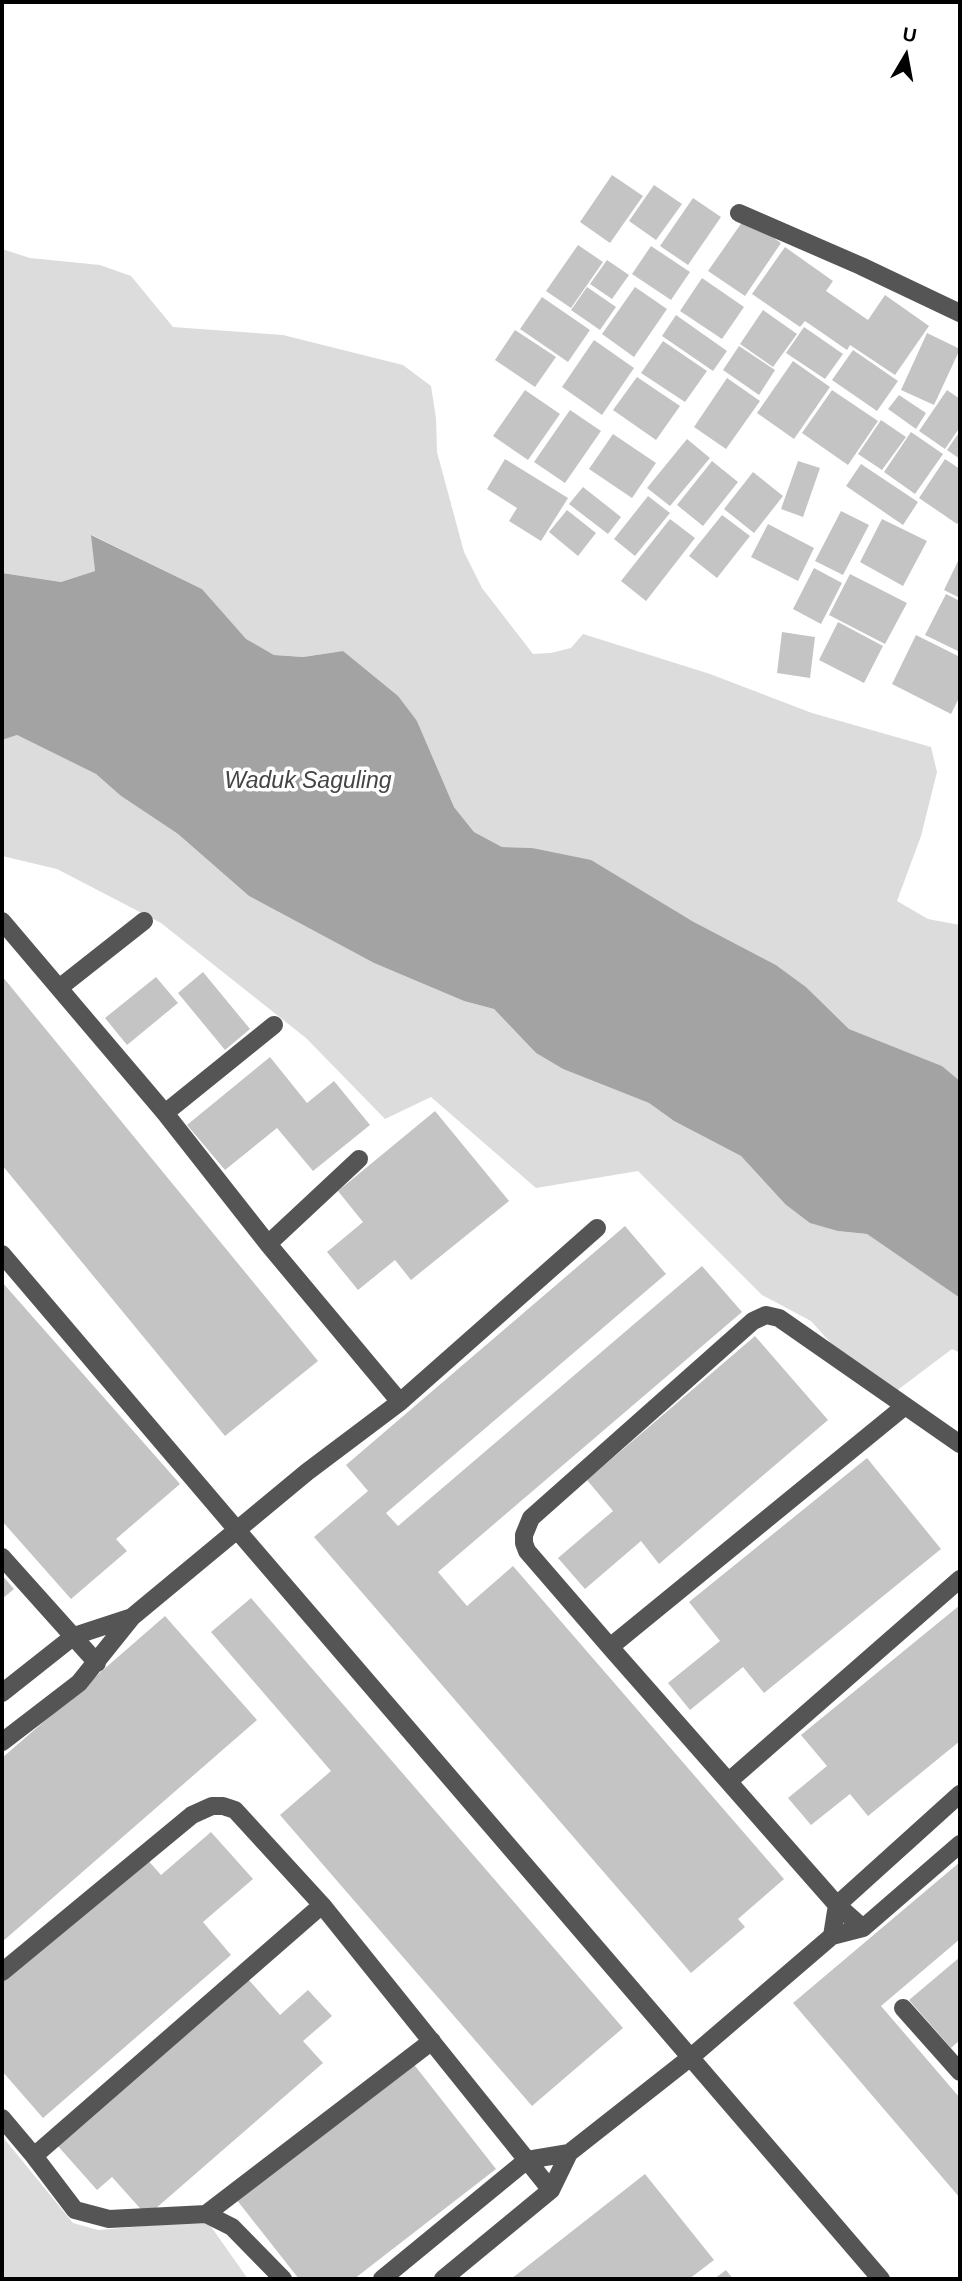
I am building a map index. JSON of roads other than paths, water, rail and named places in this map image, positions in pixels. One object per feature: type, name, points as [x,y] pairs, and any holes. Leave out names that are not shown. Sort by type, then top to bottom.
[{"type":"street","points":[[739,212],[960,313]]},
{"type":"street","points":[[2,920],[165,1114],[268,1244],[400,1402]]},
{"type":"street","points":[[59,988],[144,921]]},
{"type":"street","points":[[165,1114],[274,1025]]},
{"type":"street","points":[[268,1244],[359,1159]]},
{"type":"street","points":[[2,1742],[79,1683],[132,1617],[307,1472],[400,1402],[597,1228]]},
{"type":"street","points":[[2,1254],[881,2279]]},
{"type":"street","points":[[863,1928],[837,1905],[527,1551],[524,1544],[526,1527],[531,1518],[753,1321],[766,1315],[779,1318],[960,1444]]},
{"type":"street","points":[[610,1647],[905,1406]]},
{"type":"street","points":[[2,1557],[97,1663]]},
{"type":"street","points":[[729,1782],[960,1579]]},
{"type":"street","points":[[2,1693],[74,1636],[132,1617]]},
{"type":"street","points":[[831,1936],[837,1905],[960,1794]]},
{"type":"street","points":[[2,1972],[192,1815],[212,1806],[235,1810],[322,1905],[551,2190]]},
{"type":"street","points":[[443,2279],[551,2190],[569,2153],[691,2057],[831,1936],[863,1928],[960,1844]]},
{"type":"street","points":[[34,2156],[322,1905]]},
{"type":"street","points":[[903,2008],[957,2062]]},
{"type":"street","points":[[206,2214],[432,2041]]},
{"type":"street","points":[[2,2118],[75,2210],[109,2219],[206,2214],[232,2227],[283,2279]]},
{"type":"street","points":[[383,2279],[527,2161],[569,2153]]},
{"type":"water","name":"Waduk Saguling","points":[[91,535],[202,589],[246,639],[274,655],[303,657],[343,651],[398,696],[417,721],[454,807],[474,832],[502,847],[532,848],[591,860],[692,921],[776,965],[806,987],[849,1029],[942,1066],[960,1081],[960,1298],[867,1234],[838,1231],[810,1223],[785,1204],[741,1156],[674,1121],[649,1103],[563,1069],[536,1053],[494,1009],[464,1001],[374,963],[249,896],[178,834],[121,796],[96,774],[17,735],[2,740],[2,573],[61,582],[95,571]]}]
